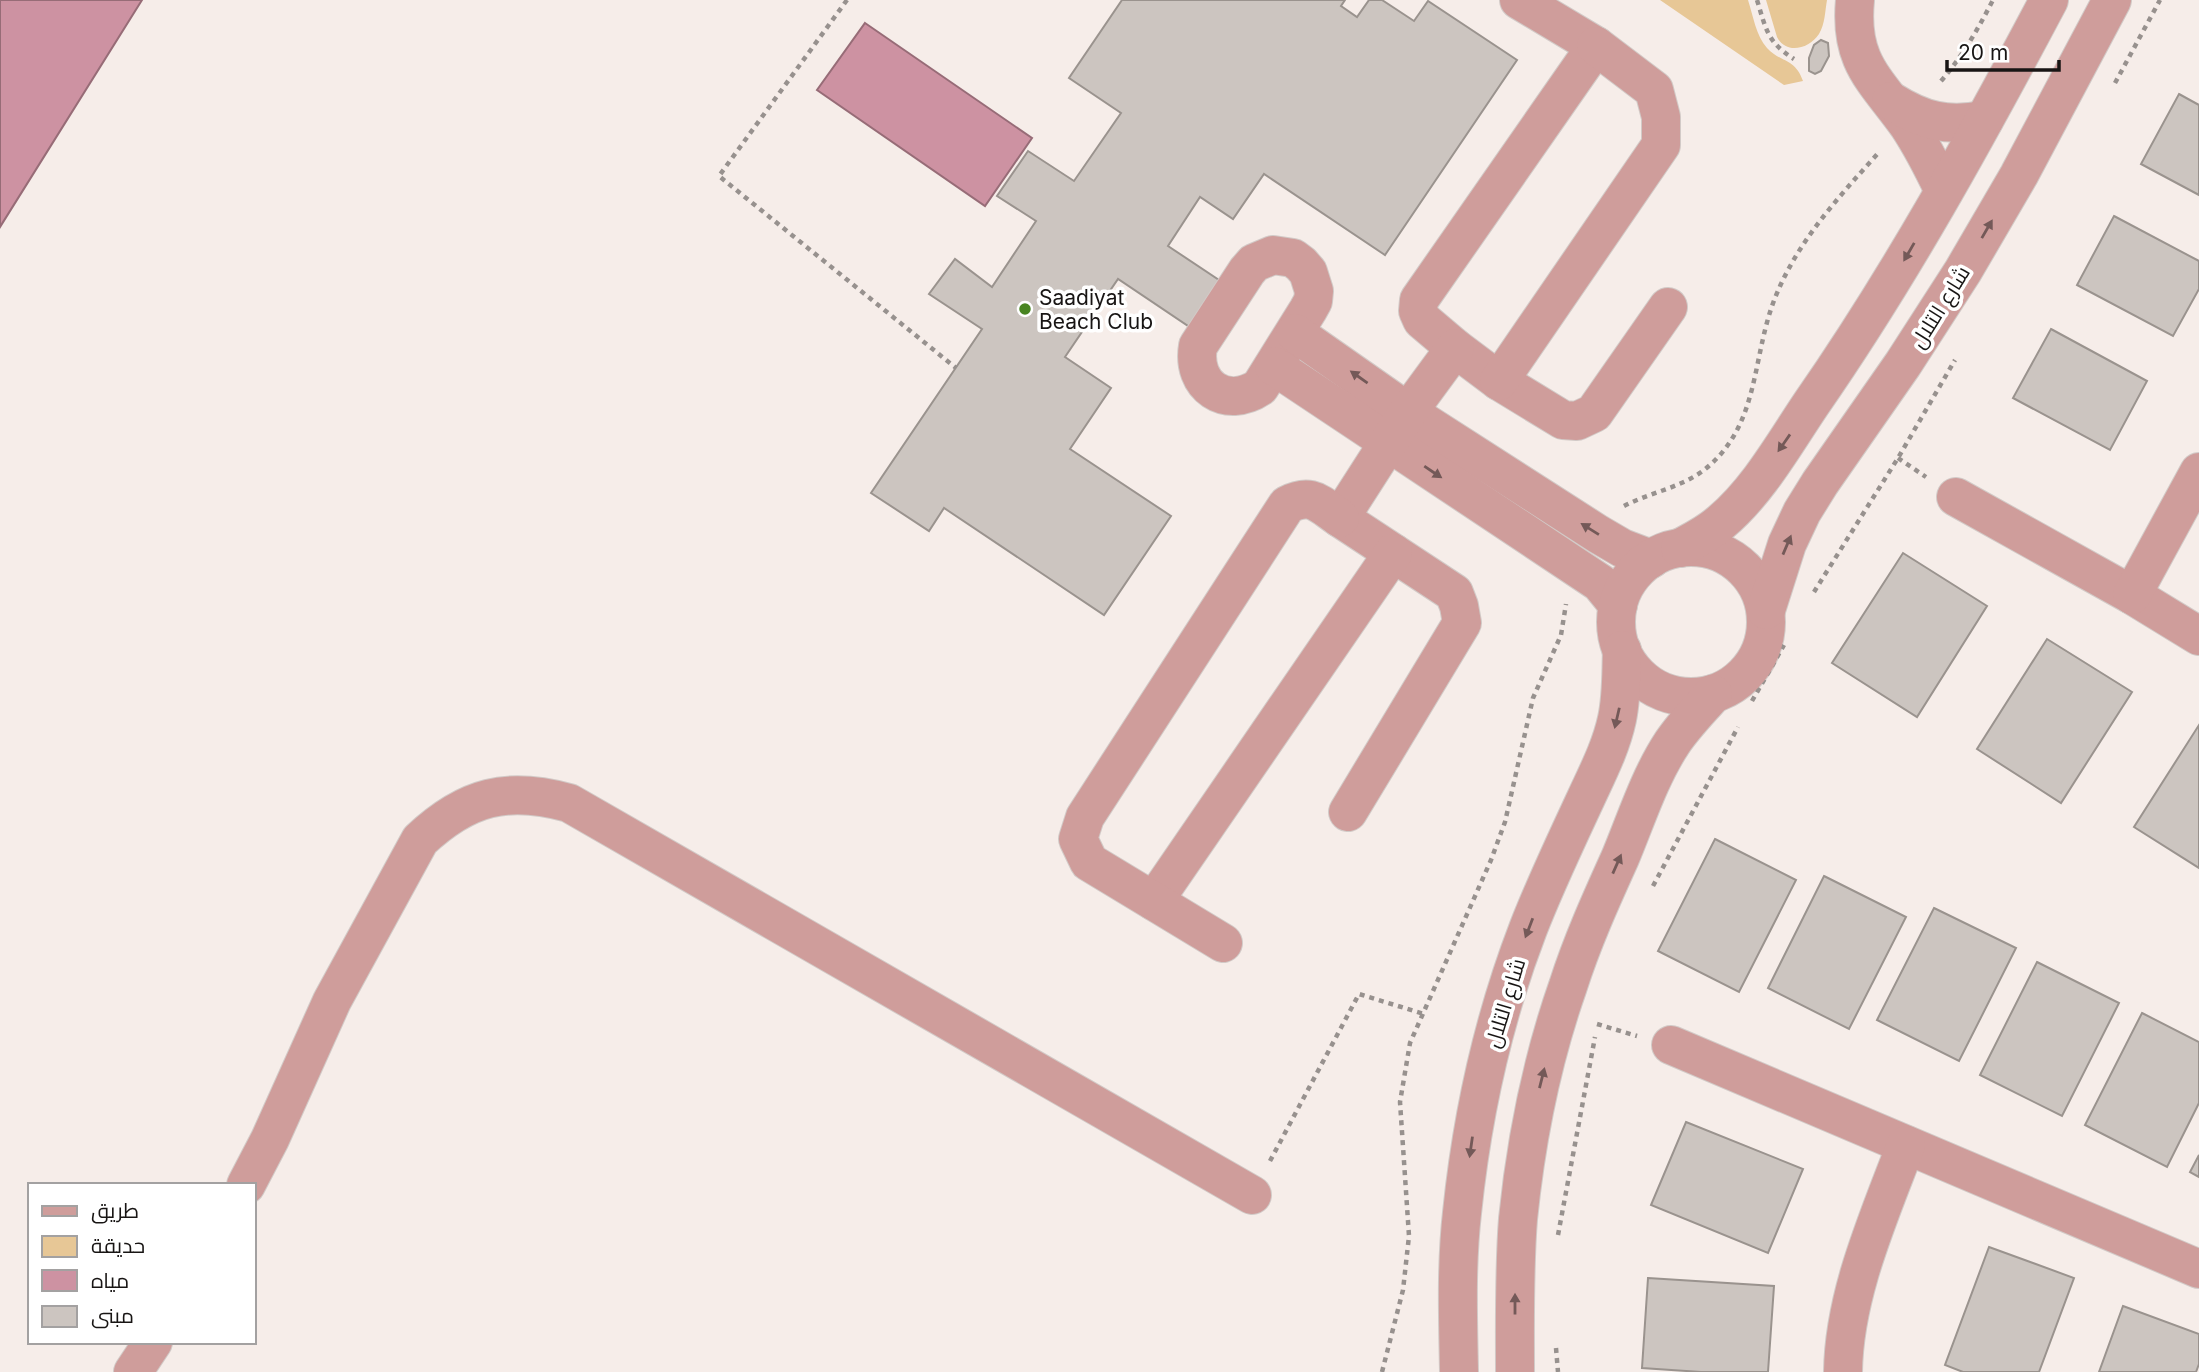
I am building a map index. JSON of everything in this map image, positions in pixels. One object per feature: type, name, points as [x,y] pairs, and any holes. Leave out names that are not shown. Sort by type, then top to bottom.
[{"type":"street","points":[[1499,381],[1661,145],[1661,117],[1654,89],[1596,46],[1519,0]]},
{"type":"street","points":[[1854,0],[1854,29],[1859,54],[1871,78],[1921,144],[1944,191]]},
{"type":"street","points":[[1274,366],[1398,427],[1622,548],[1666,553],[1700,547],[1719,552],[1736,561],[1751,575],[1777,624],[1767,628],[1756,662],[1737,681],[1713,694],[1695,698],[1665,693],[1650,685],[1628,664],[1622,650],[1616,620],[1625,587],[1636,571],[1666,553],[1702,536],[1721,522],[1754,487],[1866,324],[1944,191],[2049,0]]},
{"type":"street","name":"شارع التلال","points":[[1777,624],[1783,555],[1802,512],[1963,271],[2019,175],[2112,0]]},
{"type":"street","points":[[1596,46],[1419,300],[1418,311],[1422,320],[1499,381],[1563,420],[1577,421],[1594,413],[1668,307]]},
{"type":"street","points":[[1886,99],[1929,120],[1966,124],[1984,120]]},
{"type":"street","points":[[1273,255],[1293,258],[1313,281],[1313,301],[1274,366],[1260,387],[1251,393],[1228,396],[1209,387],[1202,378],[1196,357],[1198,346],[1247,271],[1263,258],[1273,255]]},
{"type":"street","points":[[1295,333],[1398,427],[1600,583],[1618,605]]},
{"type":"street","points":[[1340,518],[1398,427],[1455,348]]},
{"type":"street","points":[[2132,595],[2199,472]]},
{"type":"street","points":[[1956,497],[2132,595],[2199,636]]},
{"type":"street","points":[[1223,943],[1089,862],[1078,839],[1085,817],[1287,505],[1300,499],[1312,499],[1454,593],[1460,606],[1462,623],[1348,812]]},
{"type":"street","points":[[1154,901],[1392,553]]},
{"type":"street","name":"شارع التلال","points":[[1459,1372],[1458,1288],[1462,1215],[1471,1142],[1486,1070],[1504,999],[1528,929],[1613,734],[1621,695],[1622,650]]},
{"type":"street","points":[[1515,1372],[1518,1219],[1530,1136],[1550,1044],[1588,931],[1661,762],[1685,725],[1713,694]]},
{"type":"street","points":[[247,1183],[271,1139],[332,1001],[420,840],[438,823],[459,809],[505,795],[526,794],[569,803],[1252,1195]]},
{"type":"street","points":[[1671,1045],[2199,1269]]},
{"type":"street","points":[[1843,1372],[1844,1348],[1863,1260],[1906,1145]]},
{"type":"street","points":[[133,1372],[152,1344]]},
{"type":"path","points":[[847,0],[719,176],[956,368]]},
{"type":"path","points":[[1757,0],[1775,46],[1794,59]]},
{"type":"path","points":[[2112,89],[2160,0]]},
{"type":"path","points":[[1808,602],[1959,354]]},
{"type":"path","points":[[1748,709],[1777,624]]},
{"type":"path","points":[[1651,889],[1742,721]]},
{"type":"path","points":[[1252,1195],[1359,994],[1424,1014]]},
{"type":"path","points":[[1557,1241],[1600,1014]]},
{"type":"path","points":[[1556,1346],[1558,1372]]},
{"type":"green space","points":[[1660,0],[1748,0],[1763,43],[1772,53],[1792,64],[1803,81],[1784,85]]},
{"type":"green space","points":[[1766,0],[1827,0],[1824,22],[1819,34],[1798,48],[1781,43]]},
{"type":"water","points":[[0,0],[142,0],[0,227]]},
{"type":"water","points":[[865,23],[1032,138],[985,206],[817,90]]},
{"type":"building","name":"Saadiyat Beach Club","points":[[1122,0],[1345,0],[1341,6],[1357,17],[1369,0],[1382,0],[1414,21],[1428,1],[1517,60],[1385,255],[1264,174],[1233,219],[1200,197],[1168,246],[1240,294],[1209,340],[1118,279],[1065,357],[1111,388],[1070,449],[1171,516],[1104,615],[944,508],[929,531],[871,493],[982,329],[929,294],[955,259],[992,287],[1036,221],[997,196],[1028,151],[1074,181],[1121,113],[1069,78]]},
{"type":"building","points":[[1821,40],[1828,43],[1829,56],[1821,71],[1815,74],[1809,71],[1809,58],[1814,45]]},
{"type":"building","points":[[2179,94],[2199,105],[2199,195],[2141,164]]},
{"type":"building","points":[[2114,216],[2199,261],[2199,289],[2173,336],[2077,285]]},
{"type":"building","points":[[2051,329],[2147,381],[2110,450],[2013,398]]},
{"type":"building","points":[[1903,553],[1987,606],[1917,717],[1832,663]]},
{"type":"building","points":[[2047,639],[2132,692],[2061,803],[1977,749]]},
{"type":"building","points":[[2199,725],[2199,868],[2134,827]]},
{"type":"building","points":[[1715,839],[1796,880],[1739,992],[1658,951]]},
{"type":"building","points":[[1824,876],[1906,917],[1849,1029],[1768,988]]},
{"type":"building","points":[[1934,908],[2016,948],[1959,1061],[1877,1020]]},
{"type":"building","points":[[2037,962],[2119,1003],[2062,1116],[1980,1075]]},
{"type":"building","points":[[2142,1013],[2199,1042],[2199,1103],[2167,1167],[2085,1125]]},
{"type":"building","points":[[1686,1122],[1803,1169],[1768,1253],[1651,1205]]},
{"type":"building","points":[[2199,1155],[2199,1177],[2190,1172]]},
{"type":"building","points":[[1989,1247],[2074,1278],[2039,1372],[1963,1372],[1945,1365]]},
{"type":"building","points":[[1648,1278],[1774,1286],[1768,1372],[1701,1372],[1642,1368]]},
{"type":"building","points":[[2123,1306],[2199,1334],[2199,1364],[2196,1372],[2099,1372]]},
{"type":"place","name":"Saadiyat Beach Club","points":[[1025,309]]}]
